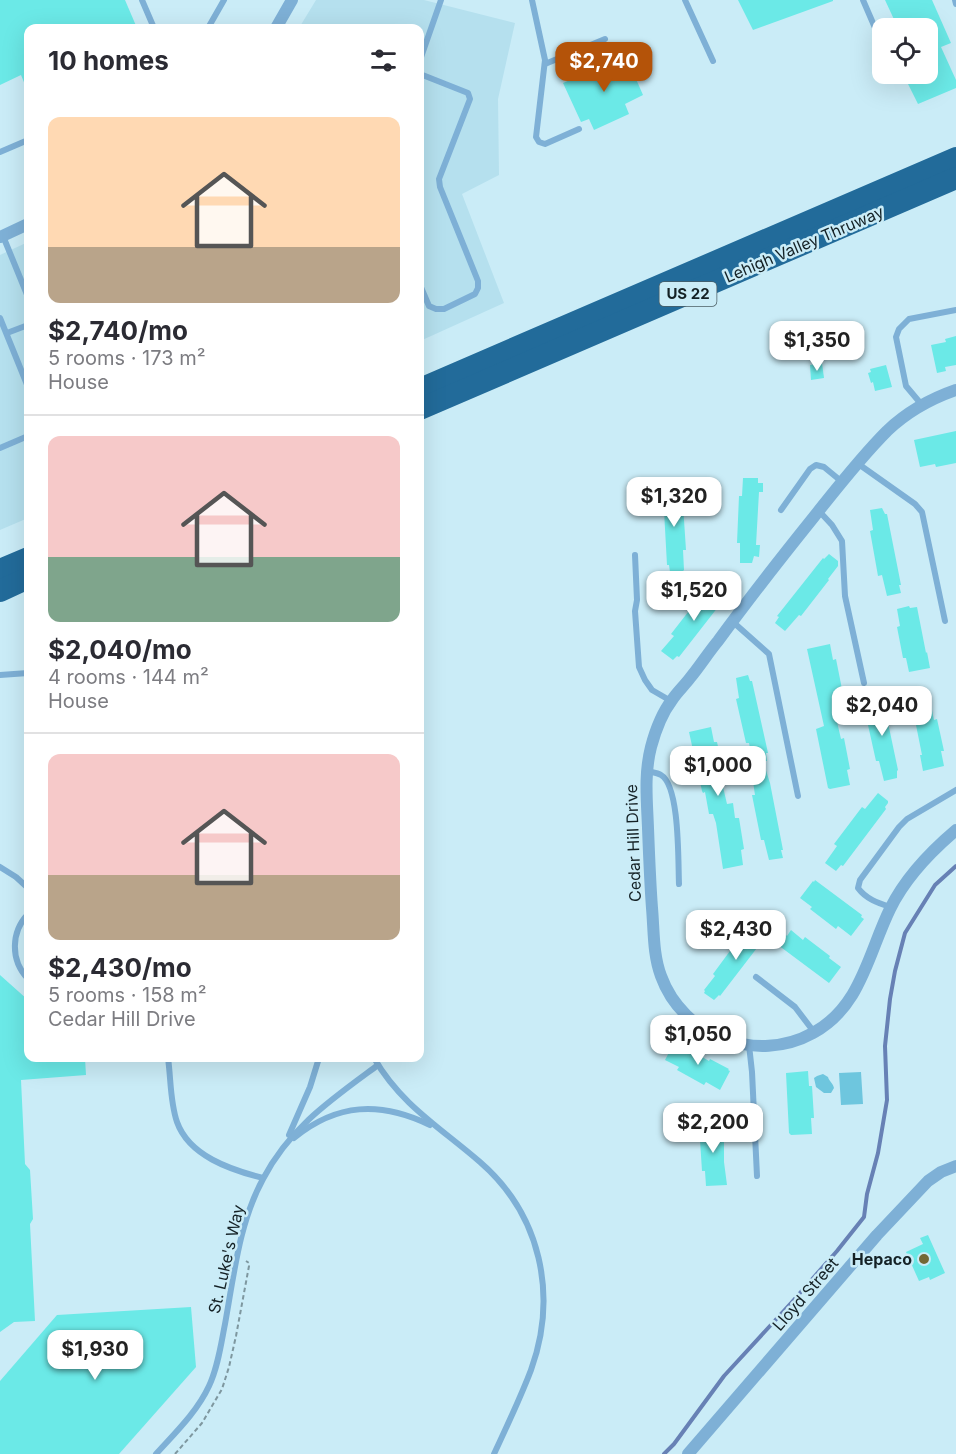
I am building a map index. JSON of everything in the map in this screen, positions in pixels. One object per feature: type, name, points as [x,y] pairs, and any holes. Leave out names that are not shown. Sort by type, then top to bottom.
[{"type":"highway","name":"Lehigh Valley Thruway","points":[[424,387],[956,158]]},
{"type":"highway","name":"Lehigh Valley Thruway","points":[[424,408],[956,178]]},
{"type":"highway","points":[[0,570],[24,560]]},
{"type":"highway","points":[[0,591],[24,580]]},
{"type":"street","points":[[278,24],[292,0]]},
{"type":"street","points":[[1,236],[24,226]]},
{"type":"street","name":"Cedar Hill Drive","points":[[956,390],[906,415],[888,430],[841,481],[671,701],[654,737],[646,785],[656,960],[662,978],[676,1004],[700,1027],[724,1039],[749,1046],[779,1045],[814,1032],[841,1012],[853,996],[890,907],[924,860],[956,830]]},
{"type":"street","name":"Lloyd Street","points":[[688,1454],[928,1180],[956,1166]]},
{"type":"lane","points":[[142,0],[152,24]]},
{"type":"lane","points":[[210,24],[224,0]]},
{"type":"lane","points":[[424,49],[441,0]]},
{"type":"lane","points":[[532,0],[545,60],[536,137],[539,142],[545,144],[579,129]]},
{"type":"lane","points":[[686,0],[713,61]]},
{"type":"lane","points":[[863,0],[872,21]]},
{"type":"lane","points":[[545,64],[605,39]]},
{"type":"lane","points":[[424,76],[468,93],[470,99],[440,179],[440,187],[478,281],[475,294],[444,309],[429,306],[424,294]]},
{"type":"lane","points":[[0,152],[24,142]]},
{"type":"lane","points":[[1,236],[24,288]]},
{"type":"lane","points":[[922,405],[906,386],[896,337],[899,329],[909,319],[956,310]]},
{"type":"lane","points":[[0,318],[24,377]]},
{"type":"lane","points":[[7,333],[24,326]]},
{"type":"lane","points":[[0,448],[24,437]]},
{"type":"lane","points":[[857,463],[915,504],[922,512],[945,621]]},
{"type":"lane","points":[[781,510],[810,469],[816,465],[824,467],[841,481]]},
{"type":"lane","points":[[819,511],[842,541],[846,596],[864,683]]},
{"type":"lane","points":[[635,555],[637,600],[635,611],[639,667],[652,690],[671,701]]},
{"type":"lane","points":[[732,621],[769,654],[798,796]]},
{"type":"lane","points":[[0,675],[24,673]]},
{"type":"lane","points":[[647,771],[662,775],[669,784],[675,802],[679,884]]},
{"type":"lane","points":[[890,907],[862,894],[858,888],[860,880],[907,819],[956,790]]},
{"type":"lane","points":[[0,867],[24,884]]},
{"type":"lane","points":[[24,919],[19,926],[15,944],[17,962],[24,973]]},
{"type":"lane","points":[[756,977],[795,1007],[814,1032]]},
{"type":"lane","points":[[749,1046],[757,1176]]},
{"type":"lane","points":[[168,1062],[174,1110],[183,1134],[193,1146],[209,1157],[235,1170],[263,1178]]},
{"type":"lane","points":[[279,1153],[298,1116],[318,1062]]},
{"type":"lane","points":[[376,1062],[405,1100],[488,1169],[515,1200],[534,1239],[540,1264],[543,1307],[538,1347],[531,1371],[494,1454]]},
{"type":"lane","name":"St. Luke's Way","points":[[156,1454],[198,1406],[212,1379],[222,1341],[243,1229],[263,1178],[290,1137],[308,1119],[378,1065]]},
{"type":"lane","points":[[279,1153],[294,1137],[314,1124],[337,1113],[360,1108],[403,1114],[429,1124],[445,1134]]},
{"type":"shaded area","points":[[316,0],[424,0],[515,23],[498,99],[499,175],[462,194],[504,303],[424,339],[424,24],[301,24]]},
{"type":"shaded area","points":[[24,244],[24,520],[0,530],[0,255]]},
{"type":"shaded area","points":[[861,1072],[863,1104],[841,1105],[839,1073]]},
{"type":"shaded area","points":[[823,1074],[828,1077],[834,1088],[831,1093],[824,1093],[816,1087],[814,1078]]},
{"type":"building","points":[[0,0],[125,0],[135,24],[24,24],[24,82],[21,75],[0,85]]},
{"type":"building","points":[[738,0],[833,0],[833,1],[753,30]]},
{"type":"building","points":[[885,0],[932,0],[951,43],[941,47],[956,80],[956,88],[918,104],[908,84],[938,84],[938,18],[893,18]]},
{"type":"building","points":[[626,56],[643,95],[625,104],[629,114],[594,130],[589,119],[581,122],[563,83]]},
{"type":"building","points":[[956,336],[956,365],[945,367],[946,371],[937,373],[931,345],[946,342],[945,339]]},
{"type":"building","points":[[822,363],[824,378],[811,380],[810,365]]},
{"type":"building","points":[[886,365],[892,387],[875,391],[868,373],[871,372],[870,369]]},
{"type":"building","points":[[956,431],[956,463],[920,467],[914,440]]},
{"type":"building","points":[[743,478],[758,478],[758,483],[763,483],[763,492],[759,492],[756,545],[760,545],[759,557],[754,556],[752,563],[740,563],[740,543],[737,543],[739,496],[742,496]]},
{"type":"building","points":[[678,484],[680,486],[680,505],[683,505],[686,550],[683,550],[684,570],[670,572],[669,565],[667,565],[663,492],[665,492],[665,485]]},
{"type":"building","points":[[882,508],[887,514],[901,585],[899,585],[901,593],[887,596],[882,575],[878,576],[870,531],[873,530],[870,510]]},
{"type":"building","points":[[829,554],[838,561],[838,566],[801,616],[799,615],[785,631],[775,623],[779,617],[777,616],[823,558]]},
{"type":"building","points":[[715,584],[725,593],[722,598],[726,601],[721,608],[718,607],[679,657],[673,660],[661,651],[674,636],[671,634],[699,598],[702,600]]},
{"type":"building","points":[[909,606],[910,608],[917,607],[930,668],[909,672],[906,658],[903,658],[897,627],[900,626],[897,609]]},
{"type":"building","points":[[830,644],[833,660],[836,659],[842,689],[839,690],[842,705],[834,709],[841,739],[844,738],[850,769],[847,770],[850,785],[830,789],[816,729],[824,726],[807,649]]},
{"type":"building","points":[[748,675],[752,681],[768,753],[766,753],[767,761],[763,761],[770,783],[783,858],[769,860],[764,840],[761,840],[752,795],[755,795],[752,775],[755,774],[736,699],[739,698],[736,678]]},
{"type":"building","points":[[879,693],[883,699],[898,770],[897,778],[884,781],[879,761],[876,761],[866,716],[870,716],[867,695]]},
{"type":"building","points":[[931,705],[934,720],[937,719],[944,751],[941,751],[944,766],[923,771],[916,725],[913,725],[910,709]]},
{"type":"building","points":[[711,727],[724,773],[720,774],[727,804],[733,803],[735,818],[739,818],[744,849],[741,850],[743,865],[723,869],[716,823],[713,814],[709,814],[705,792],[702,791],[689,732]]},
{"type":"building","points":[[878,793],[888,801],[886,809],[843,866],[841,865],[836,871],[825,863],[837,846],[834,844],[862,807],[865,809]]},
{"type":"building","points":[[815,880],[862,915],[864,919],[851,936],[838,926],[836,929],[810,909],[812,907],[800,898]]},
{"type":"building","points":[[756,924],[771,935],[762,946],[760,944],[720,996],[714,1000],[704,993],[704,990],[741,936],[744,939]]},
{"type":"building","points":[[791,930],[803,940],[805,937],[841,967],[829,983],[778,945]]},
{"type":"building","points":[[0,975],[24,996],[24,1062],[85,1062],[86,1075],[21,1080],[25,1164],[30,1170],[33,1219],[30,1224],[35,1321],[14,1322],[0,1332]]},
{"type":"building","points":[[675,1041],[709,1061],[710,1059],[729,1069],[720,1090],[706,1082],[704,1085],[677,1070],[679,1067],[665,1060]]},
{"type":"building","points":[[808,1071],[809,1086],[812,1086],[814,1118],[811,1118],[812,1134],[791,1135],[789,1133],[786,1073]]},
{"type":"building","points":[[724,1123],[724,1162],[727,1185],[706,1186],[705,1171],[702,1171],[700,1140],[703,1140],[702,1125]]},
{"type":"building","name":"Hepaco","points":[[928,1235],[945,1273],[930,1280],[929,1277],[919,1281],[906,1252],[923,1244],[920,1238]]},
{"type":"building","points":[[191,1307],[196,1367],[119,1454],[0,1454],[0,1381],[57,1315]]},
{"type":"waterway","points":[[664,1454],[674,1444],[724,1376],[837,1251],[864,1217],[887,1100],[885,1046],[895,971],[905,933],[935,885],[956,866]]},
{"type":"place","name":"Hepaco","points":[[924,1259]]}]
